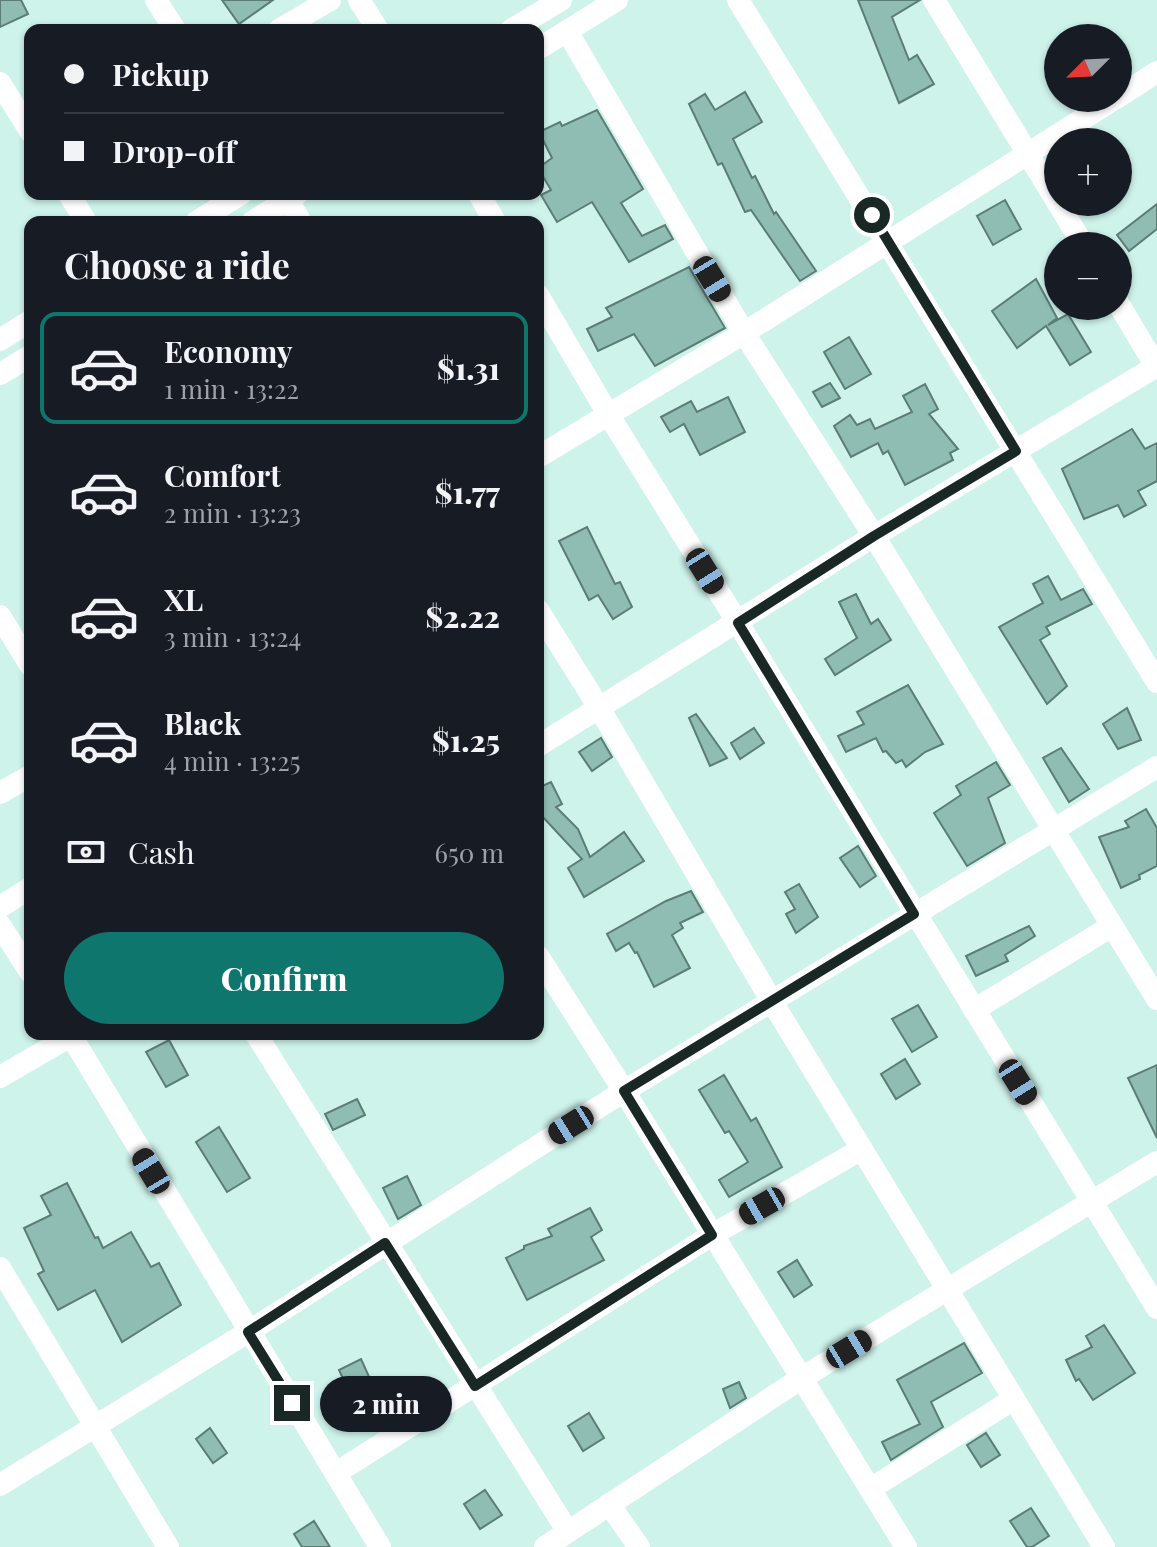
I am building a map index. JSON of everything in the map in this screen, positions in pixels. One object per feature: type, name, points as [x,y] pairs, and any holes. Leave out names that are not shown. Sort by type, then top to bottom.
[{"type":"street","points":[[156,0],[171,24]]},
{"type":"street","points":[[289,24],[330,0]]},
{"type":"street","points":[[359,0],[374,24]]},
{"type":"street","points":[[544,45],[617,0]]},
{"type":"street","points":[[738,0],[1157,682]]},
{"type":"street","points":[[934,0],[1076,232]]},
{"type":"street","points":[[520,24],[553,2]]},
{"type":"street","points":[[567,31],[744,333],[874,536],[1157,999]]},
{"type":"street","points":[[1132,88],[1157,72]]},
{"type":"street","points":[[0,83],[8,112],[24,126]]},
{"type":"street","points":[[544,453],[744,333],[1093,112]]},
{"type":"street","points":[[206,216],[231,200]]},
{"type":"street","points":[[262,216],[287,200]]},
{"type":"street","points":[[544,305],[1157,1308]]},
{"type":"street","points":[[544,742],[874,536],[1157,367],[1128,320]]},
{"type":"street","points":[[0,340],[24,325]]},
{"type":"street","points":[[0,374],[24,360]]},
{"type":"street","points":[[0,616],[24,655]]},
{"type":"street","points":[[544,620],[1104,1547]]},
{"type":"street","points":[[0,1485],[96,1428],[624,1091],[1157,767]]},
{"type":"street","points":[[0,793],[24,779]]},
{"type":"street","points":[[0,907],[24,892]]},
{"type":"street","points":[[0,925],[24,963]]},
{"type":"street","points":[[974,1010],[1112,926]]},
{"type":"street","points":[[544,965],[906,1547]]},
{"type":"street","points":[[0,1077],[63,1040]]},
{"type":"street","points":[[74,1040],[380,1547]]},
{"type":"street","points":[[260,1040],[568,1532]]},
{"type":"street","points":[[336,1473],[712,1235],[862,1149]]},
{"type":"street","points":[[545,1547],[800,1379],[1157,1162]]},
{"type":"street","points":[[0,1268],[168,1547]]},
{"type":"street","points":[[870,1489],[1014,1399]]},
{"type":"street","points":[[609,1504],[639,1547]]},
{"type":"building","points":[[0,0],[21,0],[28,14],[0,27]]},
{"type":"building","points":[[222,0],[273,0],[239,24]]},
{"type":"building","points":[[858,0],[920,0],[892,17],[909,60],[917,55],[934,84],[899,103]]},
{"type":"building","points":[[745,92],[762,122],[733,139],[774,214],[776,212],[816,271],[800,281],[751,210],[745,212],[689,104],[705,94],[715,110]]},
{"type":"building","points":[[597,110],[643,189],[621,203],[642,236],[665,225],[673,239],[629,262],[592,202],[557,222],[544,200],[544,194],[551,190],[544,178],[544,164],[552,158],[544,142],[544,130],[560,122],[562,126]]},
{"type":"building","points":[[1005,200],[1021,229],[993,245],[977,216]]},
{"type":"building","points":[[1157,204],[1157,229],[1132,249],[1132,232],[1121,232]]},
{"type":"building","points":[[689,267],[725,328],[655,366],[634,334],[598,351],[587,329],[612,317],[606,308]]},
{"type":"building","points":[[1036,279],[1044,294],[1044,320],[1054,320],[1048,325],[1057,320],[1072,320],[1091,352],[1070,365],[1046,326],[1017,348],[992,311]]},
{"type":"building","points":[[849,337],[871,374],[845,389],[824,352]]},
{"type":"building","points":[[830,383],[840,398],[822,407],[813,392]]},
{"type":"building","points":[[925,384],[938,409],[929,414],[958,449],[950,453],[953,460],[905,485],[888,451],[883,454],[878,443],[851,457],[834,426],[850,415],[857,425],[870,419],[875,429],[912,412],[903,396]]},
{"type":"building","points":[[728,397],[745,432],[700,455],[684,424],[670,432],[661,417],[691,401],[697,412]]},
{"type":"building","points":[[1132,429],[1145,449],[1157,443],[1157,481],[1138,491],[1146,505],[1124,517],[1118,505],[1084,519],[1062,469]]},
{"type":"building","points":[[587,527],[615,584],[620,582],[632,607],[613,619],[598,595],[589,600],[559,541]]},
{"type":"building","points":[[1048,576],[1061,600],[1083,589],[1092,604],[1046,627],[1050,634],[1040,640],[1067,686],[1047,704],[999,627],[1043,603],[1033,584]]},
{"type":"building","points":[[856,594],[871,624],[878,619],[891,640],[835,675],[825,659],[857,638],[839,602]]},
{"type":"building","points":[[908,685],[943,744],[925,752],[906,767],[902,760],[896,763],[886,751],[883,752],[876,738],[846,752],[838,736],[864,724],[857,712]]},
{"type":"building","points":[[1127,708],[1141,740],[1118,749],[1103,724]]},
{"type":"building","points":[[696,714],[727,758],[710,766],[689,718]]},
{"type":"building","points":[[754,728],[764,743],[740,759],[731,743]]},
{"type":"building","points":[[601,738],[612,757],[592,771],[579,752]]},
{"type":"building","points":[[1061,748],[1089,789],[1069,802],[1043,758]]},
{"type":"building","points":[[996,762],[1010,785],[988,798],[1005,843],[967,866],[934,813],[961,795],[956,786]]},
{"type":"building","points":[[551,782],[562,804],[556,807],[578,829],[590,857],[624,832],[644,861],[584,897],[568,868],[582,859],[544,818],[544,785]]},
{"type":"building","points":[[1146,809],[1157,828],[1157,866],[1121,888],[1099,837],[1129,827],[1125,821]]},
{"type":"building","points":[[858,846],[876,876],[860,887],[840,858]]},
{"type":"building","points":[[799,884],[818,917],[796,933],[786,914],[795,909],[785,892]]},
{"type":"building","points":[[691,891],[703,912],[680,923],[683,928],[672,935],[690,968],[654,987],[637,952],[629,943],[616,951],[607,934],[666,901]]},
{"type":"building","points":[[1029,926],[1035,936],[1005,955],[1008,961],[976,976],[966,956]]},
{"type":"building","points":[[918,1005],[937,1037],[912,1052],[892,1019]]},
{"type":"building","points":[[169,1040],[188,1075],[166,1087],[146,1052]]},
{"type":"building","points":[[905,1059],[920,1084],[896,1099],[881,1074]]},
{"type":"building","points":[[1157,1065],[1157,1138],[1128,1078]]},
{"type":"building","points":[[724,1075],[751,1121],[756,1118],[782,1167],[729,1197],[719,1180],[748,1162],[729,1131],[725,1133],[699,1090]]},
{"type":"building","points":[[357,1099],[365,1115],[333,1130],[325,1114]]},
{"type":"building","points":[[219,1127],[250,1178],[227,1192],[196,1142]]},
{"type":"building","points":[[407,1176],[421,1205],[398,1219],[383,1188]]},
{"type":"building","points":[[67,1183],[103,1248],[131,1232],[151,1267],[159,1263],[181,1305],[122,1342],[95,1290],[58,1310],[38,1274],[44,1271],[24,1228],[51,1215],[41,1196]]},
{"type":"building","points":[[590,1208],[602,1230],[591,1237],[604,1260],[527,1300],[506,1258],[524,1249],[524,1246],[552,1236],[548,1229]]},
{"type":"building","points":[[797,1260],[812,1285],[794,1297],[778,1272]]},
{"type":"building","points":[[1104,1325],[1135,1373],[1093,1400],[1079,1379],[1076,1381],[1066,1360],[1092,1347],[1086,1336]]},
{"type":"building","points":[[964,1343],[982,1373],[931,1402],[943,1427],[891,1460],[882,1442],[920,1424],[897,1380]]},
{"type":"building","points":[[361,1359],[375,1390],[353,1401],[339,1370]]},
{"type":"building","points":[[739,1382],[746,1398],[730,1408],[723,1389]]},
{"type":"building","points":[[589,1413],[604,1438],[583,1451],[568,1426]]},
{"type":"building","points":[[210,1428],[227,1453],[213,1463],[196,1439]]},
{"type":"building","points":[[986,1433],[1000,1455],[981,1467],[967,1445]]},
{"type":"building","points":[[485,1490],[502,1515],[480,1529],[464,1504]]},
{"type":"building","points":[[1031,1508],[1049,1536],[1027,1547],[1010,1521]]},
{"type":"building","points":[[314,1521],[330,1547],[302,1547],[294,1534]]},
{"type":"route","points":[[292,1403],[248,1332],[385,1243],[475,1386],[712,1235],[624,1091],[914,914],[738,623],[874,536],[1016,451],[872,215]]}]
